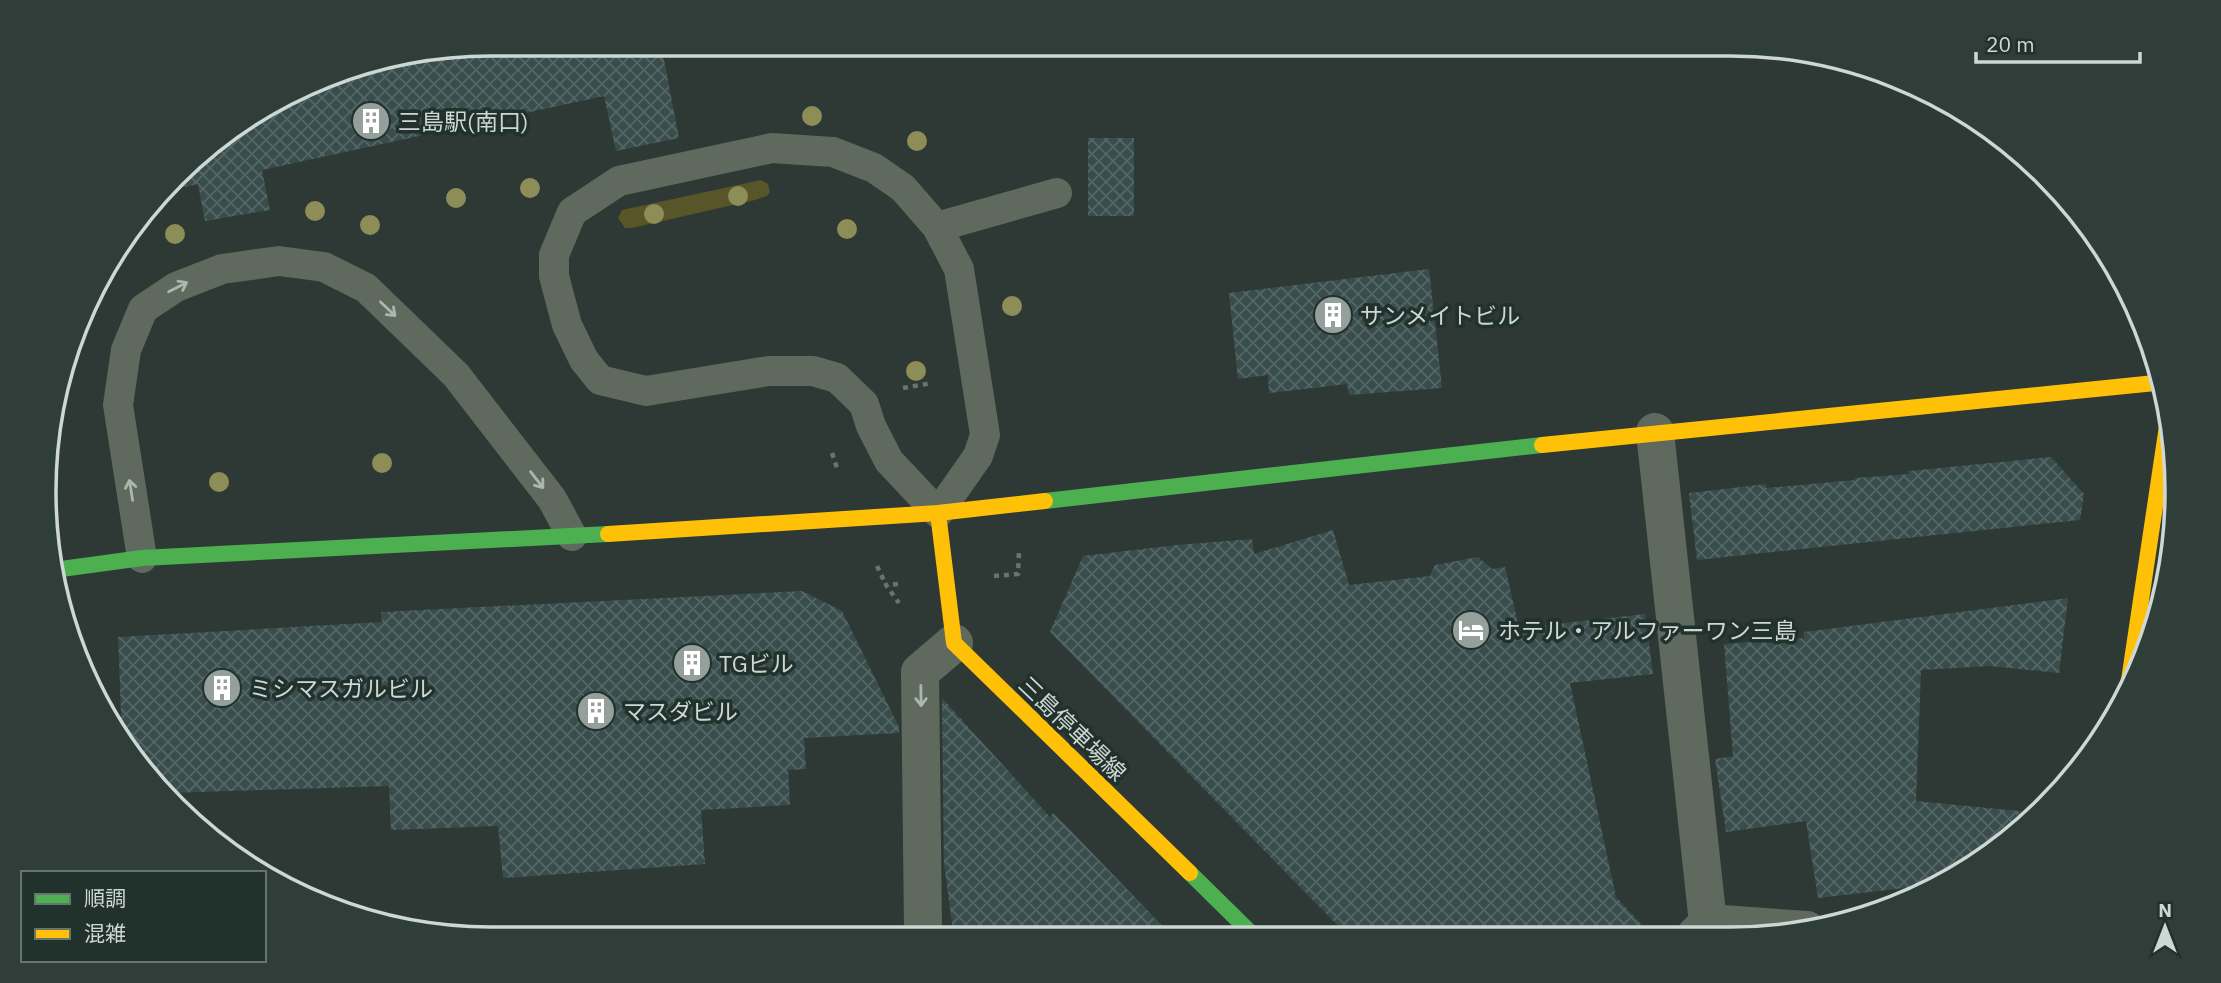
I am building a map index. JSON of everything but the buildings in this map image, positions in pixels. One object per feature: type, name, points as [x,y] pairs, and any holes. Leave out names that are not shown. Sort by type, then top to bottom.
[{"type":"street","points":[[63,569],[142,558],[572,537],[938,513],[1655,432],[2151,383]]},
{"type":"street","points":[[1655,432],[1701,927]]},
{"type":"street","points":[[2133,656],[2163,453]]},
{"type":"street","points":[[923,927],[920,672],[954,643],[938,513]]},
{"type":"street","name":"三島停車場線","points":[[954,643],[1245,927]]},
{"type":"lane","points":[[772,148],[833,152],[874,168],[903,188],[937,227],[959,269],[985,435],[978,456],[938,513],[889,461],[871,426],[864,404],[837,378],[813,371],[769,371],[646,391],[600,380],[584,360],[567,325],[554,276],[554,255],[572,212],[619,181],[772,148]]},
{"type":"lane","points":[[937,227],[1057,193]]},
{"type":"lane","points":[[142,558],[118,404],[126,349],[143,309],[176,287],[222,269],[279,261],[324,267],[366,288],[456,375],[552,499],[572,537]]},
{"type":"shaded area","points":[[761,180],[768,184],[770,192],[767,196],[755,200],[632,228],[625,228],[618,218],[622,210]]},
{"type":"traffic: fast","points":[[1045,501],[1542,445]]},
{"type":"traffic: fast","points":[[63,569],[142,558],[608,534]]},
{"type":"traffic: fast","points":[[1190,873],[1245,927]]},
{"type":"traffic: slow","points":[[1542,445],[2151,383]]},
{"type":"traffic: slow","points":[[2133,656],[2163,453]]},
{"type":"traffic: slow","points":[[608,534],[938,513],[1045,501]]},
{"type":"traffic: slow","points":[[938,513],[954,643],[1190,873]]},
{"type":"place","name":"三島駅(南口)","points":[[371,121]]},
{"type":"place","name":"サンメイトビル","points":[[1333,315]]},
{"type":"place","name":"ホテル・アルファーワン三島","points":[[1471,630]]},
{"type":"place","name":"TGビル","points":[[692,663]]},
{"type":"place","name":"ミシマスガルビル","points":[[222,688]]},
{"type":"place","name":"マスダビル","points":[[596,711]]}]
